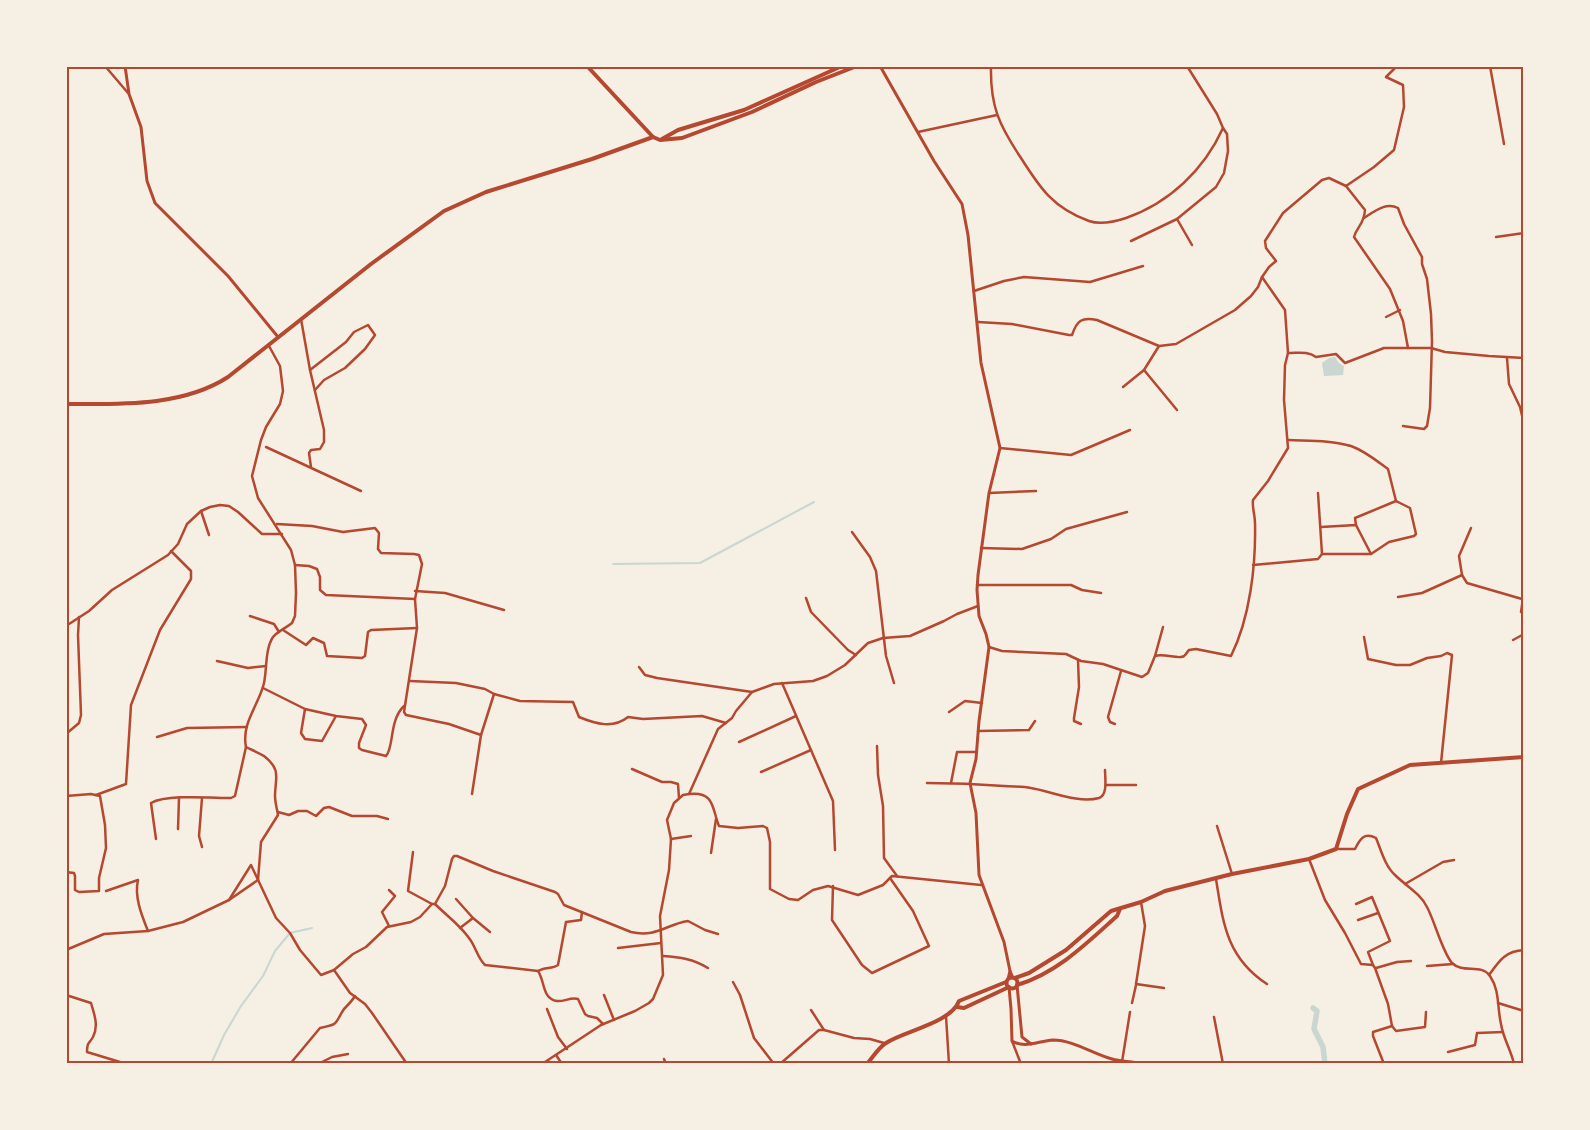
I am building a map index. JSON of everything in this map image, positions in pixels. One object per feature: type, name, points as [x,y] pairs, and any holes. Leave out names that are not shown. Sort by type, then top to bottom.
[{"type":"main road","points":[[587,66],[653,137],[660,140],[682,138],[737,118],[816,82],[857,66]]},
{"type":"main road","points":[[660,140],[678,130],[744,110],[842,66]]},
{"type":"main road","points":[[66,404],[131,402],[170,398],[200,392],[228,377],[278,336],[444,211],[486,192],[592,159],[653,137]]},
{"type":"main road","points":[[868,1064],[885,1044],[946,1016],[957,1007],[959,1001],[1011,979],[1029,974],[1066,950],[1111,911],[1142,902],[1165,891],[1232,874],[1309,859],[1336,849],[1347,814],[1358,789],[1410,765],[1524,757]]},
{"type":"main road","points":[[957,1007],[964,1008],[1009,987],[1013,988],[1035,980],[1071,956],[1117,916],[1120,909]]},
{"type":"main road","points":[[1011,979],[1017,985]]},
{"type":"main road","points":[[1009,987],[1011,979]]},
{"type":"street","points":[[105,66],[129,94]]},
{"type":"street","points":[[125,66],[129,94],[141,128],[147,180],[155,203],[228,276],[278,336]]},
{"type":"street","points":[[880,66],[962,204],[968,235],[981,363],[1000,448],[989,493],[981,548],[978,606],[979,616],[989,647],[977,752],[970,783],[976,813],[977,868],[981,885],[1004,942],[1011,979]]},
{"type":"street","points":[[991,66],[992,99],[1006,134],[1046,195],[1090,222],[1104,223],[1120,220],[1151,208],[1179,188],[1210,153],[1223,128]]},
{"type":"street","points":[[1132,241],[1177,219],[1216,187],[1224,173],[1228,151],[1227,134],[1217,114],[1187,66]]},
{"type":"street","points":[[1346,186],[1374,167],[1394,150],[1404,107],[1403,85],[1386,76],[1396,66]]},
{"type":"street","points":[[1490,66],[1504,144]]},
{"type":"street","points":[[918,132],[997,115]]},
{"type":"street","points":[[978,322],[1012,324],[1069,336],[1072,334],[1074,327],[1082,319],[1087,318],[1097,320],[1159,346],[1176,344],[1235,310],[1258,287],[1262,277],[1276,261],[1266,248],[1264,241],[1283,213],[1322,180],[1329,178],[1346,186],[1365,210],[1362,225],[1356,231],[1354,237],[1390,289],[1400,310],[1406,330],[1408,348]]},
{"type":"street","points":[[1364,218],[1384,206],[1393,205],[1398,208],[1404,224],[1422,257],[1422,264],[1427,279],[1431,314],[1430,408],[1428,426],[1424,429],[1403,426]]},
{"type":"street","points":[[1177,219],[1192,245]]},
{"type":"street","points":[[1496,237],[1524,233]]},
{"type":"street","points":[[974,291],[1004,280],[1024,277],[1090,282],[1143,266]]},
{"type":"street","points":[[1155,656],[1166,654],[1179,658],[1183,657],[1189,650],[1196,649],[1231,656],[1240,632],[1252,585],[1256,522],[1253,500],[1268,481],[1288,448],[1284,391],[1285,365],[1288,353],[1285,310],[1262,277]]},
{"type":"street","points":[[1386,316],[1400,310]]},
{"type":"street","points":[[301,319],[310,370],[324,430],[324,442],[320,449],[310,450],[309,453],[312,467]]},
{"type":"street","points":[[310,370],[346,342],[354,332],[368,326],[375,335],[366,349],[345,368],[324,380],[315,390]]},
{"type":"street","points":[[156,839],[151,803],[179,798],[231,798],[235,796],[246,747],[245,737],[250,714],[263,688],[270,645],[273,637],[292,623],[295,616],[295,565],[292,550],[258,498],[252,476],[261,440],[266,427],[280,404],[283,392],[280,366],[268,345]]},
{"type":"street","points":[[1123,387],[1144,370],[1159,346]]},
{"type":"street","points":[[1288,353],[1304,352],[1316,357],[1336,354],[1345,363],[1384,348],[1431,348],[1445,352],[1524,358]]},
{"type":"street","points":[[1507,358],[1510,384],[1520,407],[1524,424]]},
{"type":"street","points":[[1144,370],[1177,410]]},
{"type":"street","points":[[1000,448],[1070,455],[1130,430]]},
{"type":"street","points":[[1288,440],[1324,441],[1351,446],[1362,451],[1388,469],[1396,501]]},
{"type":"street","points":[[266,447],[361,491]]},
{"type":"street","points":[[989,493],[1036,491]]},
{"type":"street","points":[[1253,565],[1318,559],[1322,554],[1318,493]]},
{"type":"street","points":[[1322,554],[1371,554],[1389,542],[1415,536],[1410,508],[1396,501],[1355,518],[1356,525],[1371,554]]},
{"type":"street","points":[[66,626],[89,610],[112,590],[168,555],[178,544],[187,524],[201,511],[210,507],[229,506],[262,534],[282,534]]},
{"type":"street","points":[[201,511],[209,535]]},
{"type":"street","points":[[981,548],[1022,549],[1050,539],[1066,529],[1127,512]]},
{"type":"street","points":[[276,524],[312,526],[342,532],[375,528],[379,533],[378,549],[381,553],[419,555],[422,564],[414,599],[417,628],[404,712],[406,715],[449,724],[481,735]]},
{"type":"street","points":[[1320,527],[1356,525]]},
{"type":"street","points":[[1471,528],[1459,556],[1462,575],[1467,583],[1522,599]]},
{"type":"street","points":[[852,532],[870,557],[876,571],[883,638],[894,683]]},
{"type":"street","points":[[66,796],[96,795],[126,784],[130,705],[160,630],[191,579],[191,571],[171,551]]},
{"type":"street","points":[[295,565],[309,566],[317,569],[320,577],[320,590],[326,595],[414,599]]},
{"type":"street","points":[[1398,597],[1422,593],[1462,575]]},
{"type":"street","points":[[978,585],[1070,585],[1082,590],[1101,593]]},
{"type":"street","points":[[415,591],[445,593],[504,610]]},
{"type":"street","points":[[1524,592],[1521,612],[1524,614]]},
{"type":"street","points":[[806,598],[811,612],[848,650],[856,655]]},
{"type":"street","points":[[639,667],[645,674],[657,678],[752,692],[782,683],[813,681],[827,676],[845,665],[868,643],[883,638],[910,636],[944,622],[956,614],[978,606]]},
{"type":"street","points":[[66,734],[79,723],[81,715],[79,616]]},
{"type":"street","points":[[250,616],[274,624],[281,631],[306,645],[313,638],[324,643],[327,656],[362,658],[365,656],[368,632],[371,630],[417,628]]},
{"type":"street","points":[[989,647],[1002,651],[1066,654],[1078,660],[1103,664],[1142,677],[1148,672],[1155,656],[1163,627]]},
{"type":"street","points":[[1513,640],[1524,634]]},
{"type":"street","points":[[1364,637],[1368,659],[1378,662],[1410,665],[1427,658],[1441,656],[1447,652],[1452,654],[1441,763]]},
{"type":"street","points":[[1078,660],[1079,687],[1074,721],[1081,724]]},
{"type":"street","points":[[217,661],[248,668],[266,666]]},
{"type":"street","points":[[1114,724],[1110,722],[1108,717],[1121,670]]},
{"type":"street","points":[[410,680],[456,683],[485,689],[494,694],[520,700],[573,702],[579,718],[598,723],[616,725],[628,717],[642,719],[702,716],[726,722]]},
{"type":"street","points":[[782,683],[833,801],[835,850]]},
{"type":"street","points":[[263,688],[305,709],[336,716],[362,719],[366,725],[358,743],[359,748],[386,756],[390,751],[391,735],[397,715],[404,706]]},
{"type":"street","points":[[689,794],[718,729],[732,718],[752,692]]},
{"type":"street","points":[[472,794],[481,735],[494,694]]},
{"type":"street","points":[[950,712],[965,701],[982,703]]},
{"type":"street","points":[[305,709],[301,733],[305,739],[322,741],[336,716]]},
{"type":"street","points":[[739,742],[796,716]]},
{"type":"street","points":[[978,731],[1029,730],[1034,722]]},
{"type":"street","points":[[157,737],[187,728],[247,727]]},
{"type":"street","points":[[877,746],[878,775],[883,806],[884,858],[897,876]]},
{"type":"street","points":[[246,747],[263,756],[275,769],[277,776],[275,797],[278,815],[261,842],[258,880]]},
{"type":"street","points":[[761,772],[810,750]]},
{"type":"street","points":[[951,783],[957,752],[977,752]]},
{"type":"street","points":[[632,769],[662,782],[678,784],[679,798]]},
{"type":"street","points":[[928,783],[970,783],[1030,788],[1083,799],[1100,798],[1106,785],[1105,770]]},
{"type":"street","points":[[1106,785],[1136,785]]},
{"type":"street","points":[[542,1064],[603,1024],[635,1011],[649,1003],[653,998],[663,975],[660,916],[669,870],[671,839],[667,820],[672,806],[683,795],[701,794],[708,796],[719,826],[738,828],[763,826],[768,828],[770,842],[769,885],[772,891],[787,896],[789,899],[798,900],[812,890],[828,886],[858,895],[882,885],[892,876],[981,885]]},
{"type":"street","points":[[66,872],[74,873],[75,890],[79,892],[99,891],[99,878],[106,848],[106,838],[100,796],[96,795]]},
{"type":"street","points":[[178,830],[179,798]]},
{"type":"street","points":[[202,798],[199,836],[202,847]]},
{"type":"street","points":[[278,812],[289,815],[298,811],[307,811],[316,816],[324,808],[329,807],[352,816],[377,816],[388,819]]},
{"type":"street","points":[[711,853],[716,815]]},
{"type":"street","points":[[1217,826],[1232,874]]},
{"type":"street","points":[[1336,849],[1355,849],[1361,838],[1365,835],[1371,835],[1376,838],[1386,862],[1394,874],[1417,893],[1427,906],[1453,964]]},
{"type":"street","points":[[671,839],[691,836]]},
{"type":"street","points":[[413,852],[408,891],[434,904],[460,928],[469,937],[481,961],[486,965],[538,971],[543,968],[555,967],[558,965],[566,922],[581,920],[582,912]]},
{"type":"street","points":[[229,900],[251,865],[276,918],[290,933],[312,966],[321,975],[334,970],[353,954],[366,947],[380,932],[389,926],[411,922],[420,917],[434,904],[445,886],[454,856],[555,892],[564,905],[631,932],[642,934],[660,931],[688,921],[718,934]]},
{"type":"street","points":[[1309,859],[1325,900],[1361,964],[1373,965]]},
{"type":"street","points":[[1405,884],[1443,862],[1454,860]]},
{"type":"street","points":[[833,886],[832,920],[862,965],[872,973],[930,946],[913,911],[890,878]]},
{"type":"street","points":[[1216,878],[1226,935],[1239,958],[1253,975],[1267,984]]},
{"type":"street","points":[[106,891],[138,880],[136,887],[148,932]]},
{"type":"street","points":[[66,950],[104,934],[148,932],[183,922],[229,900],[258,880]]},
{"type":"street","points":[[388,890],[396,896],[382,912],[389,926]]},
{"type":"street","points":[[1356,904],[1372,897],[1390,941],[1368,952],[1388,1004],[1392,1026],[1396,1031],[1425,1027],[1426,1012]]},
{"type":"street","points":[[456,899],[473,918],[490,932]]},
{"type":"street","points":[[1132,1003],[1145,926],[1142,902]]},
{"type":"street","points":[[1358,920],[1379,913]]},
{"type":"street","points":[[460,928],[473,918]]},
{"type":"street","points":[[618,948],[661,943]]},
{"type":"street","points":[[1489,975],[1502,957],[1513,951],[1524,950]]},
{"type":"street","points":[[663,956],[686,957],[708,968]]},
{"type":"street","points":[[1375,968],[1397,962],[1411,961]]},
{"type":"street","points":[[1427,966],[1453,964],[1483,970],[1489,975],[1498,990],[1501,1026],[1514,1064]]},
{"type":"street","points":[[334,970],[350,993],[356,996],[372,1012],[406,1064]]},
{"type":"street","points":[[538,971],[549,997],[558,1001],[574,998],[584,1008],[585,1014],[595,1017],[603,1024]]},
{"type":"street","points":[[733,982],[740,995],[754,1038],[774,1064]]},
{"type":"street","points":[[1136,984],[1164,988]]},
{"type":"street","points":[[1017,985],[1022,1037],[1031,1044]]},
{"type":"street","points":[[1009,987],[1012,1041],[1021,1064]]},
{"type":"street","points":[[66,995],[91,1003],[96,1022],[93,1036],[87,1043],[87,1052],[120,1062]]},
{"type":"street","points":[[604,995],[614,1020]]},
{"type":"street","points":[[290,1064],[320,1028],[334,1025],[340,1019],[343,1010],[356,996]]},
{"type":"street","points":[[1498,1003],[1524,1011]]},
{"type":"street","points":[[546,1009],[558,1037],[567,1049]]},
{"type":"street","points":[[811,1010],[824,1030]]},
{"type":"street","points":[[1122,1062],[1130,1012]]},
{"type":"street","points":[[946,1016],[949,1064]]},
{"type":"street","points":[[1214,1017],[1223,1064]]},
{"type":"street","points":[[1384,1064],[1373,1032],[1392,1026]]},
{"type":"street","points":[[780,1064],[819,1030],[854,1038],[870,1039],[885,1044]]},
{"type":"street","points":[[1448,1052],[1476,1046],[1477,1034],[1504,1032]]},
{"type":"street","points":[[1012,1041],[1017,1044],[1031,1044],[1053,1040],[1065,1042],[1111,1059],[1142,1064]]},
{"type":"street","points":[[318,1064],[332,1057],[348,1054]]},
{"type":"street","points":[[556,1055],[562,1064]]},
{"type":"street","points":[[664,1059],[666,1064]]},
{"type":"shaded area","points":[[1335,357],[1344,366],[1343,375],[1324,376],[1322,363],[1329,358]]},
{"type":"waterway","points":[[613,564],[700,563],[814,502]]},
{"type":"waterway","points":[[211,1064],[224,1035],[241,1006],[263,976],[275,951],[290,933],[312,928]]},
{"type":"waterway","points":[[1313,1008],[1317,1011],[1314,1029],[1323,1047],[1325,1064]]}]
